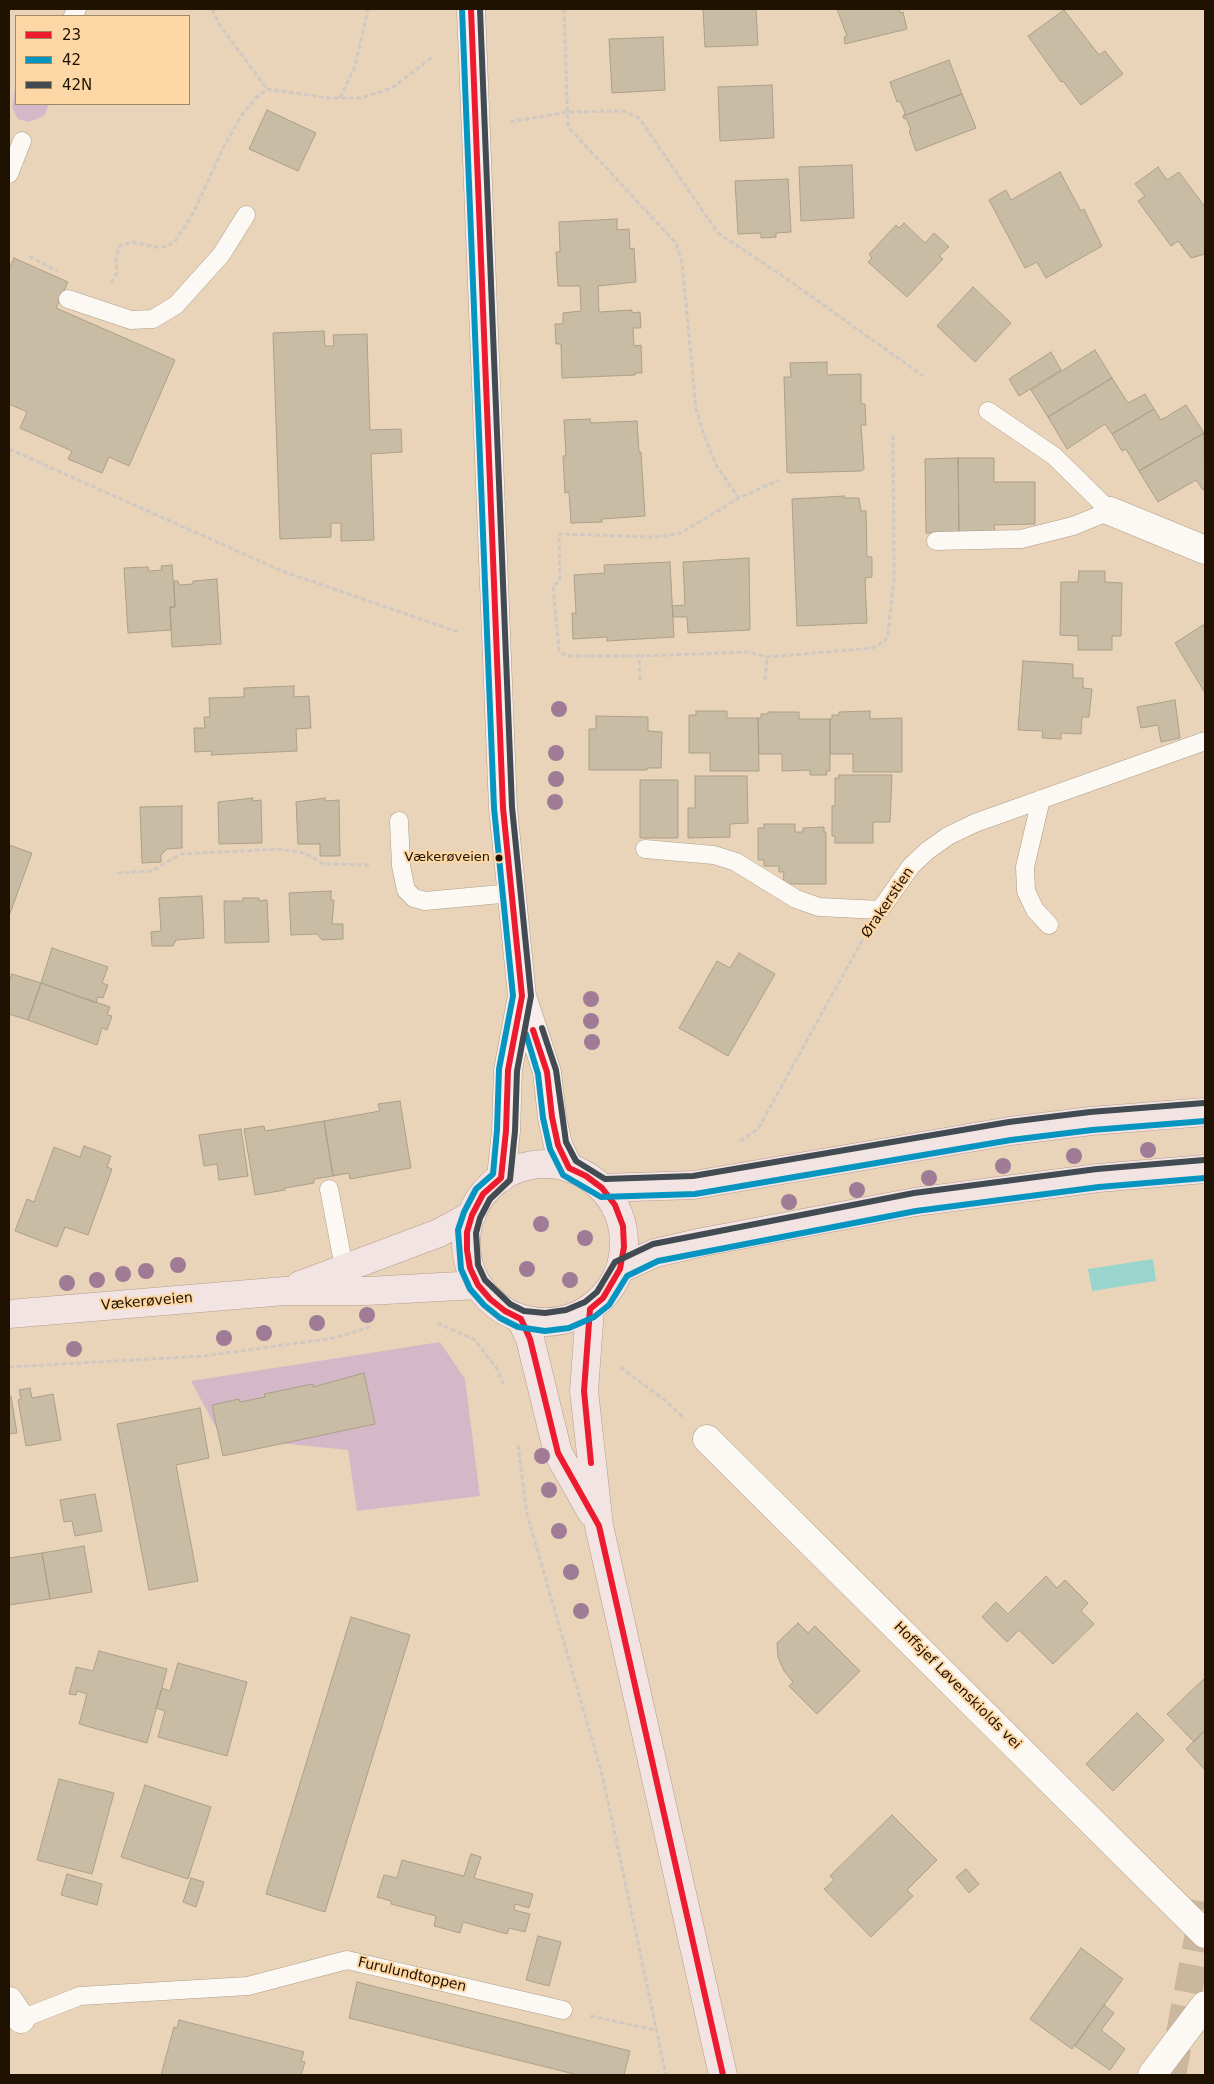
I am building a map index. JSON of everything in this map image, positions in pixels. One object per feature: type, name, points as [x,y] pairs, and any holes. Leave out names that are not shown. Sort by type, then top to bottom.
[{"type":"main road","points":[[471,9],[503,808],[522,996],[547,1072],[552,1117],[558,1145],[569,1168]]},
{"type":"main road","points":[[501,1178],[506,1131],[508,1070],[522,996]]},
{"type":"main road","points":[[602,1188],[694,1185],[1010,1131],[1091,1121],[1205,1112]]},
{"type":"main road","points":[[551,1164],[569,1168],[586,1176],[602,1188],[614,1206],[623,1226],[624,1247],[620,1269],[613,1284],[590,1309],[568,1319],[545,1322],[522,1319],[505,1311],[490,1299],[478,1285],[470,1268],[467,1250],[467,1232],[472,1215],[483,1194],[501,1178],[517,1170],[534,1165],[551,1164]]},
{"type":"main road","points":[[620,1269],[655,1254],[704,1242],[915,1202],[1098,1178],[1205,1169]]},
{"type":"main road","name":"Vækerøveien","points":[[346,1279],[440,1233],[472,1215]]},
{"type":"main road","name":"Vækerøveien","points":[[9,1314],[286,1291],[346,1279],[478,1285]]},
{"type":"main road","points":[[590,1309],[584,1391],[599,1526],[723,2075]]},
{"type":"main road","points":[[522,1319],[530,1339],[558,1453],[599,1526]]},
{"type":"street","points":[[1110,511],[1205,550]]},
{"type":"street","name":"Hoffsjef Løvenskiolds vei","points":[[707,1439],[1205,1934]]},
{"type":"street","points":[[1152,2075],[1205,2005]]},
{"type":"lane","points":[[9,174],[22,141]]},
{"type":"lane","points":[[68,300],[131,320],[153,319],[176,305],[221,256],[246,215]]},
{"type":"lane","points":[[936,541],[1021,539],[1073,526],[1110,511],[1054,456],[988,411]]},
{"type":"lane","name":"Ørakerstien","points":[[880,910],[911,866],[934,846],[976,823],[1205,741]]},
{"type":"lane","points":[[1041,799],[1025,867],[1026,891],[1035,910],[1049,925]]},
{"type":"lane","points":[[399,821],[401,866],[406,890],[414,898],[425,901],[512,893]]},
{"type":"lane","points":[[645,849],[714,855],[736,862],[796,899],[819,906],[880,910]]},
{"type":"lane","points":[[329,1189],[346,1279]]},
{"type":"lane","name":"Furulundtoppen","points":[[15,2010],[83,1995],[248,1986],[347,1960],[563,2010]]},
{"type":"path","points":[[212,9],[219,24],[267,89]]},
{"type":"path","points":[[340,98],[355,66],[368,9]]},
{"type":"path","points":[[564,9],[568,127],[676,244],[682,262],[696,409],[717,467],[739,498]]},
{"type":"path","points":[[108,286],[117,273],[116,259],[119,246],[133,242],[161,248],[174,243],[193,214],[222,150],[241,116],[256,98],[267,89],[340,98],[361,98],[392,88],[434,56]]},
{"type":"path","points":[[510,122],[567,112],[624,111],[639,118],[718,233],[788,279],[923,376]]},
{"type":"path","points":[[29,256],[64,275]]},
{"type":"path","points":[[779,480],[739,498],[681,533],[656,537],[559,534],[560,581],[553,586],[559,651],[566,656],[639,656],[749,652],[767,657],[872,648],[885,641],[888,632],[894,579],[893,434]]},
{"type":"path","points":[[9,449],[282,571],[458,632]]},
{"type":"path","points":[[639,656],[640,680]]},
{"type":"path","points":[[765,680],[767,657]]},
{"type":"path","points":[[117,873],[152,871],[181,854],[281,850],[305,853],[324,864],[401,866]]},
{"type":"path","name":"Ørakerstien","points":[[737,1143],[758,1130],[836,985],[880,910]]},
{"type":"path","points":[[434,1322],[451,1327],[474,1339],[497,1369],[507,1393]]},
{"type":"path","points":[[9,1367],[204,1356],[334,1338],[372,1327]]},
{"type":"path","points":[[617,1365],[666,1401],[707,1439]]},
{"type":"path","points":[[517,1438],[527,1514],[604,1778],[666,2075]]},
{"type":"path","points":[[563,2010],[656,2030]]},
{"type":"shaded area","points":[[15,88],[15,105],[49,105],[44,116],[29,122],[18,119],[12,107]]},
{"type":"shaded area","points":[[440,1342],[465,1379],[480,1496],[357,1511],[348,1450],[221,1437],[191,1381]]},
{"type":"water","points":[[1153,1259],[1156,1281],[1092,1291],[1088,1269]]},
{"type":"building","points":[[703,9],[756,9],[758,45],[705,47]]},
{"type":"building","points":[[837,9],[899,9],[900,13],[903,12],[907,29],[845,44],[844,37],[847,36]]},
{"type":"building","points":[[1064,10],[1099,55],[1105,51],[1123,74],[1081,105],[1063,81],[1061,82],[1028,36]]},
{"type":"building","points":[[663,37],[665,90],[612,93],[609,39]]},
{"type":"building","points":[[949,60],[962,94],[903,116],[905,113],[900,101],[897,102],[890,82]]},
{"type":"building","points":[[772,85],[774,138],[720,141],[718,87]]},
{"type":"building","points":[[962,94],[976,128],[916,151],[909,131],[911,130],[906,118],[904,119],[903,116]]},
{"type":"building","points":[[267,110],[316,133],[298,171],[249,149]]},
{"type":"building","points":[[852,165],[854,218],[801,221],[799,167]]},
{"type":"building","points":[[1158,167],[1167,180],[1179,172],[1205,207],[1205,254],[1191,258],[1178,241],[1171,246],[1138,201],[1145,196],[1135,184]]},
{"type":"building","points":[[1060,172],[1081,211],[1084,209],[1102,246],[1046,278],[1037,262],[1025,268],[989,200],[1006,190],[1011,200]]},
{"type":"building","points":[[788,179],[791,232],[776,233],[776,237],[761,238],[761,233],[738,234],[735,181]]},
{"type":"building","points":[[617,219],[617,230],[629,229],[630,249],[634,248],[636,282],[598,286],[599,312],[632,310],[632,313],[640,312],[641,328],[633,328],[634,346],[641,345],[642,373],[635,373],[635,375],[562,378],[561,344],[556,344],[555,324],[563,324],[563,313],[581,311],[580,286],[558,286],[556,252],[560,252],[559,222]]},
{"type":"building","points":[[904,223],[925,243],[934,233],[949,247],[939,256],[943,259],[907,297],[868,262],[872,258],[869,254],[896,225],[899,228]]},
{"type":"building","points":[[14,258],[68,282],[56,308],[175,360],[129,466],[109,457],[102,473],[68,459],[72,451],[20,428],[27,412],[9,404],[9,270]]},
{"type":"building","points":[[973,287],[1011,323],[975,362],[937,326]]},
{"type":"building","points":[[324,331],[325,346],[334,346],[333,335],[367,334],[370,430],[401,429],[402,452],[371,454],[374,540],[341,541],[341,523],[331,523],[331,537],[280,539],[273,333]]},
{"type":"building","points":[[1095,350],[1112,378],[1048,417],[1031,390]]},
{"type":"building","points":[[1051,352],[1061,370],[1019,396],[1009,379]]},
{"type":"building","points":[[827,362],[827,375],[861,374],[861,404],[865,404],[866,425],[861,425],[864,469],[861,471],[787,472],[784,377],[791,377],[790,363]]},
{"type":"building","points":[[1112,378],[1128,403],[1145,394],[1154,409],[1112,434],[1105,424],[1067,449],[1048,417]]},
{"type":"building","points":[[1186,405],[1204,433],[1139,471],[1126,449],[1122,451],[1112,434],[1154,409],[1161,420]]},
{"type":"building","points":[[590,419],[591,423],[637,421],[645,516],[602,519],[602,522],[571,523],[569,492],[565,493],[563,456],[566,456],[564,420]]},
{"type":"building","points":[[1204,433],[1205,488],[1203,490],[1196,480],[1158,502],[1139,471]]},
{"type":"building","points":[[958,458],[994,458],[994,482],[1035,482],[1035,524],[994,525],[995,532],[959,533]]},
{"type":"building","points":[[958,458],[959,533],[926,533],[925,459]]},
{"type":"building","points":[[844,496],[844,498],[859,498],[861,511],[866,511],[867,557],[872,557],[872,577],[865,578],[867,623],[797,626],[792,499]]},
{"type":"building","points":[[749,558],[750,630],[688,633],[687,617],[673,617],[672,606],[685,605],[683,562]]},
{"type":"building","points":[[670,562],[674,637],[607,641],[607,637],[573,639],[572,613],[576,613],[574,575],[605,573],[604,565]]},
{"type":"building","points":[[172,565],[175,607],[170,607],[171,630],[128,633],[124,568],[148,567],[149,571],[162,570],[161,566]]},
{"type":"building","points":[[1079,571],[1105,571],[1105,582],[1122,583],[1121,636],[1112,636],[1112,650],[1078,650],[1078,636],[1060,635],[1061,582],[1078,582]]},
{"type":"building","points":[[217,579],[221,644],[172,647],[170,607],[175,607],[174,581],[178,581],[179,585],[193,584],[193,581]]},
{"type":"building","points":[[1203,625],[1205,629],[1205,693],[1175,643]]},
{"type":"building","points":[[1023,661],[1073,664],[1073,678],[1083,678],[1083,688],[1092,689],[1089,717],[1082,717],[1081,734],[1061,733],[1061,739],[1042,738],[1043,731],[1018,730]]},
{"type":"building","points":[[294,686],[294,697],[309,696],[311,728],[296,729],[297,751],[211,755],[212,751],[195,752],[194,728],[205,728],[204,717],[210,717],[209,698],[244,697],[244,688]]},
{"type":"building","points":[[1175,700],[1180,738],[1161,742],[1158,725],[1141,728],[1137,707]]},
{"type":"building","points":[[696,711],[727,711],[727,718],[758,718],[759,771],[710,771],[710,753],[689,753],[689,715],[696,715]]},
{"type":"building","points":[[870,711],[870,719],[902,718],[902,772],[853,772],[853,754],[830,754],[830,719],[832,719],[832,715],[839,715],[839,712]]},
{"type":"building","points":[[768,712],[799,712],[799,719],[830,719],[830,771],[826,771],[827,775],[810,775],[810,770],[782,771],[782,754],[759,754],[758,718],[761,718],[761,714],[768,714]]},
{"type":"building","points":[[596,716],[648,717],[648,731],[662,732],[661,768],[647,768],[647,770],[589,770],[589,729],[596,729]]},
{"type":"building","points":[[839,775],[892,775],[890,822],[873,822],[873,843],[835,843],[835,836],[832,836],[832,806],[835,806],[835,778],[839,778]]},
{"type":"building","points":[[695,776],[747,776],[748,823],[730,824],[730,837],[688,838],[688,808],[695,808]]},
{"type":"building","points":[[640,780],[678,780],[678,838],[640,838]]},
{"type":"building","points":[[253,798],[252,801],[261,800],[262,843],[219,844],[218,802]]},
{"type":"building","points":[[325,798],[325,801],[339,800],[340,856],[320,856],[320,844],[298,844],[296,802]]},
{"type":"building","points":[[182,806],[182,848],[167,849],[161,855],[161,862],[142,863],[140,807]]},
{"type":"building","points":[[764,824],[795,824],[795,832],[803,832],[803,828],[824,827],[824,832],[826,832],[826,884],[786,884],[786,882],[783,882],[784,872],[779,872],[779,866],[764,866],[764,860],[758,860],[758,828],[764,828]]},
{"type":"building","points":[[9,845],[32,853],[9,916]]},
{"type":"building","points":[[331,891],[331,900],[334,900],[332,924],[343,924],[343,939],[322,940],[317,934],[291,935],[289,893]]},
{"type":"building","points":[[202,896],[204,938],[176,940],[173,946],[152,946],[151,932],[161,931],[159,898]]},
{"type":"building","points":[[243,898],[259,898],[259,901],[267,900],[269,942],[225,943],[224,901],[243,901]]},
{"type":"building","points":[[52,948],[108,967],[102,983],[108,985],[103,998],[98,997],[96,1003],[41,983]]},
{"type":"building","points":[[739,953],[775,974],[728,1056],[679,1028],[717,961],[730,968]]},
{"type":"building","points":[[12,974],[41,983],[28,1020],[9,1014],[9,982]]},
{"type":"building","points":[[41,983],[110,1007],[107,1015],[112,1016],[107,1030],[102,1028],[97,1045],[28,1020]]},
{"type":"building","points":[[400,1101],[411,1168],[350,1179],[349,1173],[333,1176],[324,1121],[380,1111],[378,1104]]},
{"type":"building","points":[[324,1121],[333,1176],[314,1179],[314,1183],[255,1195],[244,1129],[264,1126],[265,1131]]},
{"type":"building","points":[[241,1129],[248,1176],[219,1180],[217,1164],[204,1166],[199,1135]]},
{"type":"building","points":[[84,1146],[111,1156],[107,1167],[112,1169],[88,1235],[65,1227],[57,1247],[15,1231],[27,1199],[34,1202],[54,1147],[80,1157]]},
{"type":"building","points":[[364,1373],[375,1424],[223,1456],[212,1405],[239,1399],[240,1402],[265,1397],[264,1394],[313,1384],[313,1387]]},
{"type":"building","points":[[30,1388],[32,1398],[53,1394],[61,1440],[26,1446],[18,1400],[21,1399],[19,1390]]},
{"type":"building","points":[[9,1396],[11,1396],[17,1433],[9,1434]]},
{"type":"building","points":[[200,1408],[209,1458],[176,1465],[198,1581],[149,1590],[117,1424]]},
{"type":"building","points":[[95,1494],[102,1531],[75,1536],[72,1521],[64,1522],[60,1500]]},
{"type":"building","points":[[84,1546],[92,1592],[50,1599],[42,1553]]},
{"type":"building","points":[[42,1553],[50,1599],[9,1605],[9,1558]]},
{"type":"building","points":[[1046,1576],[1057,1588],[1065,1580],[1088,1603],[1081,1611],[1094,1624],[1053,1664],[1019,1630],[1007,1642],[982,1617],[996,1602],[1008,1614]]},
{"type":"building","points":[[351,1617],[410,1635],[325,1912],[266,1894]]},
{"type":"building","points":[[798,1623],[808,1633],[815,1626],[860,1671],[817,1714],[789,1686],[793,1682],[784,1671],[778,1657],[777,1643]]},
{"type":"building","points":[[99,1651],[167,1669],[147,1743],[79,1724],[87,1694],[77,1691],[76,1695],[69,1694],[76,1667],[93,1671]]},
{"type":"building","points":[[178,1663],[247,1682],[227,1756],[158,1737],[165,1711],[156,1708],[162,1688],[170,1691]]},
{"type":"building","points":[[1205,1678],[1205,1730],[1194,1742],[1167,1714]]},
{"type":"building","points":[[1137,1713],[1164,1740],[1113,1791],[1086,1764]]},
{"type":"building","points":[[1205,1730],[1205,1770],[1186,1749]]},
{"type":"building","points":[[59,1779],[114,1793],[92,1874],[37,1860]]},
{"type":"building","points":[[145,1785],[211,1807],[188,1879],[121,1857]]},
{"type":"building","points":[[892,1815],[937,1860],[907,1890],[913,1896],[871,1937],[824,1889],[834,1880],[830,1876]]},
{"type":"building","points":[[471,1854],[481,1857],[474,1878],[533,1894],[529,1908],[515,1904],[514,1910],[530,1914],[525,1932],[509,1928],[507,1934],[463,1922],[460,1933],[434,1926],[436,1916],[391,1904],[391,1901],[377,1897],[384,1875],[397,1878],[402,1860],[464,1876]]},
{"type":"building","points":[[966,1869],[979,1884],[969,1893],[956,1877]]},
{"type":"building","points":[[67,1874],[102,1884],[97,1905],[61,1895]]},
{"type":"building","points":[[191,1878],[204,1882],[196,1907],[183,1902]]},
{"type":"building","points":[[538,1936],[561,1942],[549,1986],[526,1980]]},
{"type":"building","points":[[1081,1948],[1123,1979],[1072,2049],[1030,2019]]},
{"type":"building","points":[[357,1982],[630,2051],[624,2075],[578,2075],[349,2018]]},
{"type":"building","points":[[1104,2005],[1114,2013],[1101,2030],[1125,2049],[1110,2070],[1075,2046]]},
{"type":"building","points":[[179,2020],[304,2052],[301,2061],[305,2062],[301,2075],[161,2075],[174,2027],[177,2028]]},
{"type":"tunnel","points":[[1172,2075],[1205,1902]]},
{"type":"transit line","name":"42","points":[[462,9],[494,808],[513,996],[499,1069],[493,1174],[476,1189],[464,1212],[458,1230],[461,1269],[470,1289],[484,1305],[500,1318],[518,1327],[545,1331],[569,1328],[594,1317],[609,1305],[627,1276],[658,1261],[916,1211],[1099,1187],[1205,1178]]},
{"type":"transit line","name":"23","points":[[471,9],[503,808],[522,996],[508,1070],[506,1131],[501,1178],[483,1194],[472,1215],[467,1232],[467,1250],[470,1268],[478,1285],[490,1299],[505,1311],[521,1319],[530,1339],[558,1453],[599,1526],[723,2075]]},
{"type":"transit line","name":"42N","points":[[480,9],[512,807],[531,996],[517,1071],[515,1131],[510,1180],[490,1199],[480,1218],[476,1233],[478,1265],[485,1280],[510,1304],[524,1311],[545,1313],[566,1310],[585,1302],[597,1292],[615,1262],[653,1244],[914,1193],[1097,1169],[1204,1160]]},
{"type":"transit line","name":"42N","points":[[542,1028],[556,1070],[566,1142],[576,1161],[605,1179],[693,1176],[1009,1122],[1090,1112],[1204,1103]]},
{"type":"transit line","name":"23","points":[[533,1030],[547,1072],[552,1117],[558,1145],[569,1168],[586,1176],[602,1188],[615,1205],[623,1226],[624,1247],[620,1269],[603,1298],[590,1309],[584,1391],[591,1463]]},
{"type":"transit line","name":"42","points":[[526,1034],[538,1074],[543,1118],[550,1149],[563,1175],[601,1197],[695,1194],[1011,1140],[1092,1130],[1205,1121]]},
{"type":"place","name":"Vækerøveien","points":[[499,858]]}]
